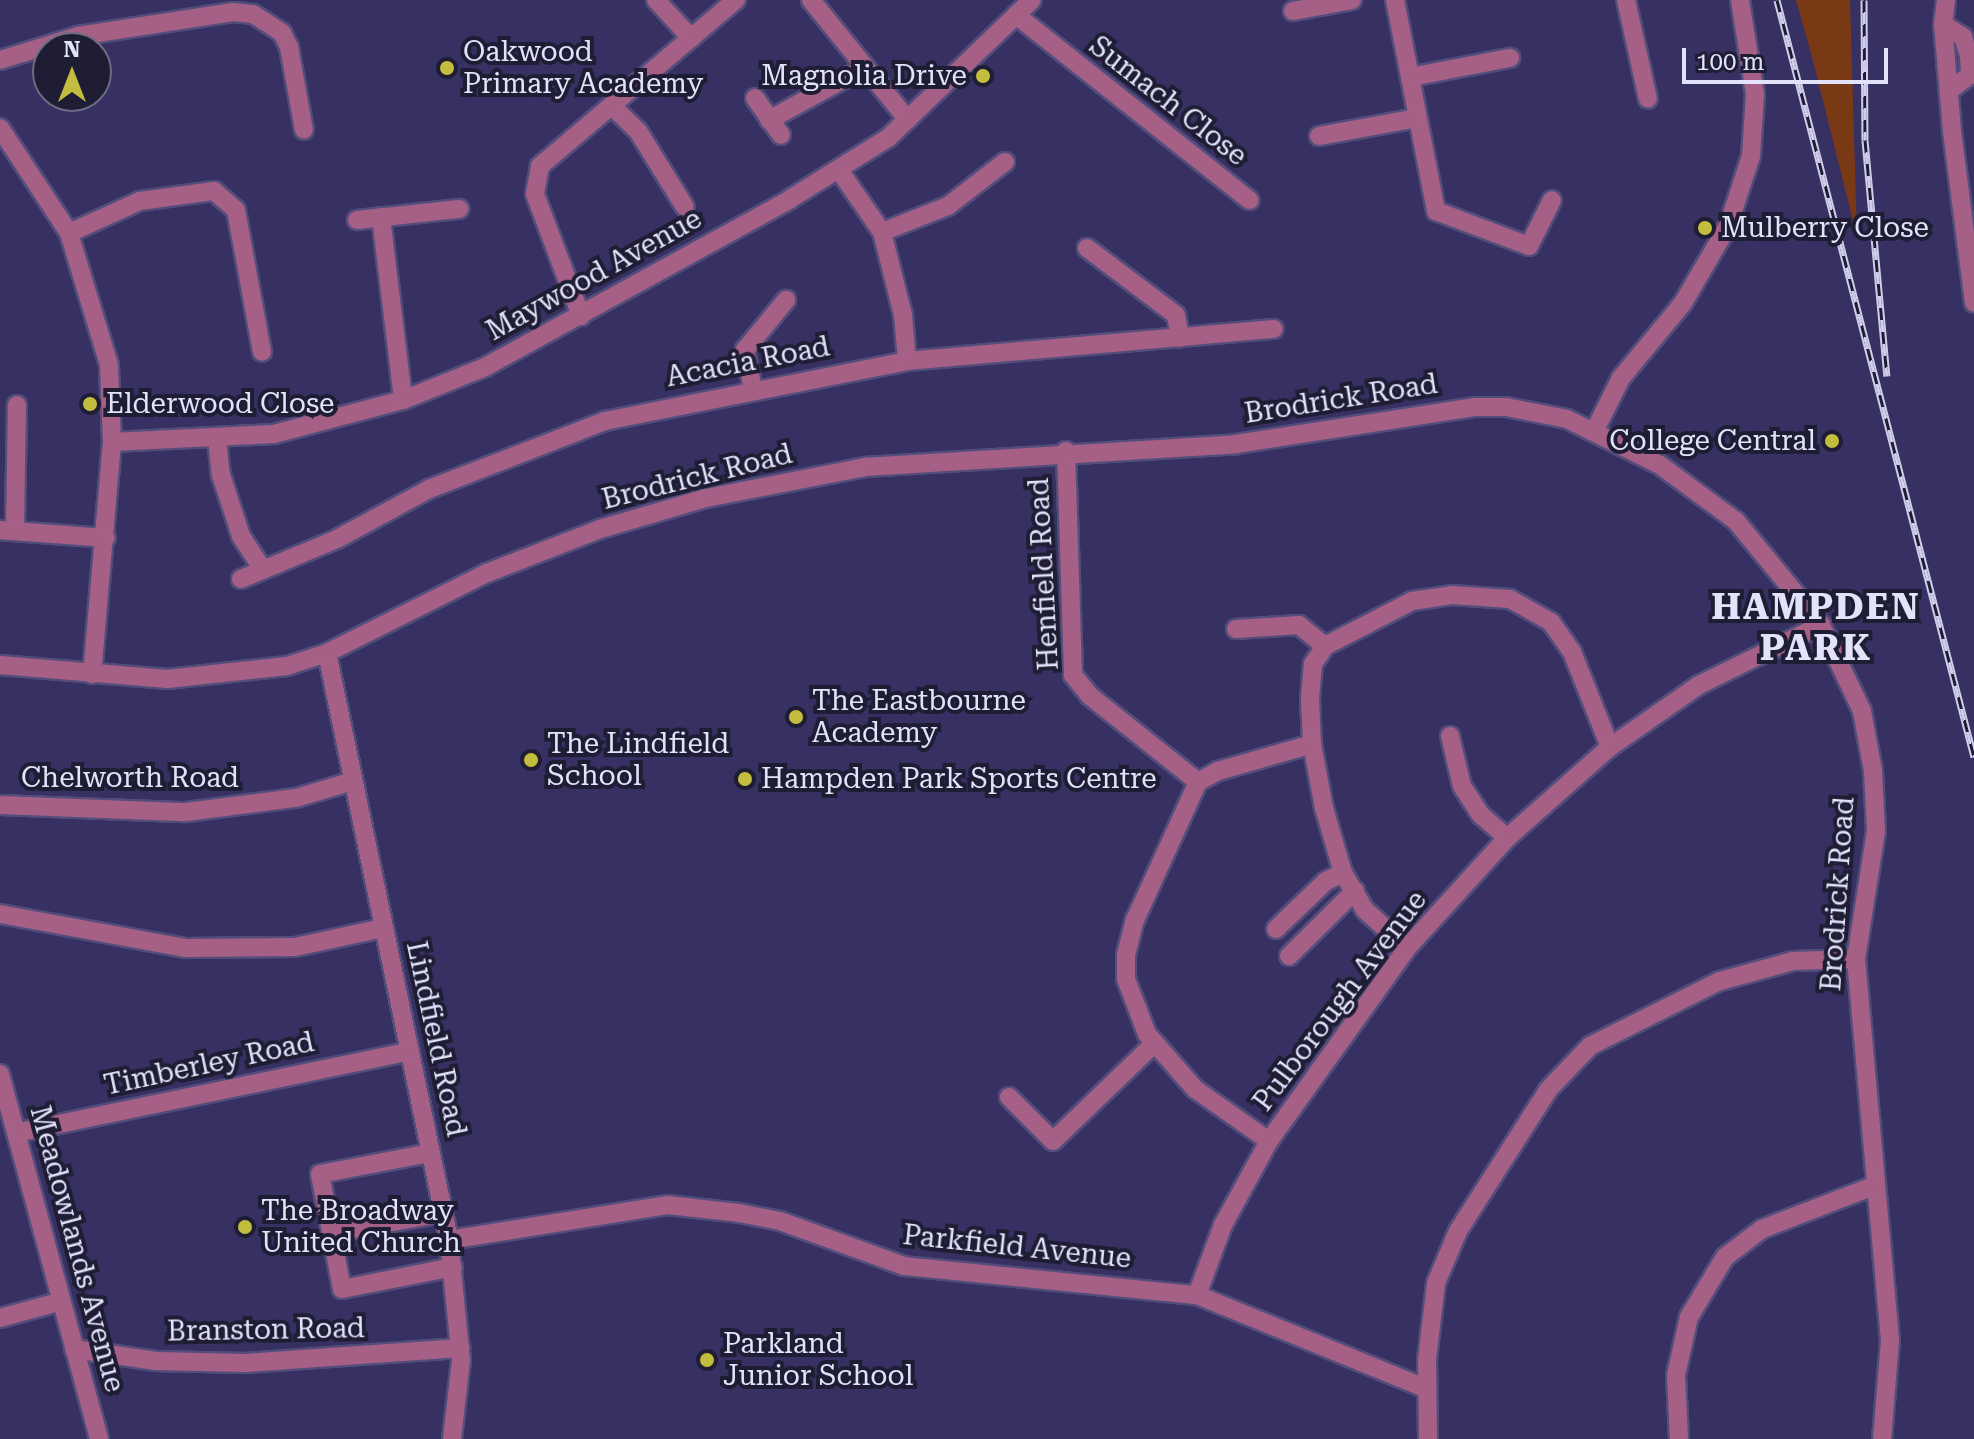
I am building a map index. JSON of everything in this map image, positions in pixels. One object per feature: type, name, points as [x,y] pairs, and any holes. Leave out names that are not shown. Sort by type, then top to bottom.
[{"type":"street","points":[[656,0],[691,38]]},
{"type":"street","points":[[581,316],[535,194],[540,166],[736,0]]},
{"type":"street","points":[[811,0],[862,69],[908,120]]},
{"type":"street","name":"Maywood Avenue","points":[[112,442],[274,434],[403,400],[485,367],[839,170],[908,120],[1032,0]]},
{"type":"street","points":[[1293,11],[1352,0]]},
{"type":"street","points":[[1395,0],[1436,211],[1529,246],[1552,200]]},
{"type":"street","points":[[1626,0],[1648,99]]},
{"type":"street","points":[[1595,430],[1621,378],[1683,303],[1728,226],[1751,156],[1754,109],[1740,0]]},
{"type":"street","points":[[1946,0],[1943,24],[1949,91],[1974,303]]},
{"type":"street","points":[[0,60],[78,36],[233,12],[253,14],[282,33],[289,47],[304,130]]},
{"type":"street","name":"Sumach Close","points":[[1016,15],[1249,200]]},
{"type":"street","points":[[1411,77],[1510,58]]},
{"type":"street","points":[[769,120],[862,69]]},
{"type":"street","points":[[755,98],[781,135]]},
{"type":"street","points":[[613,107],[638,131],[685,207]]},
{"type":"street","points":[[1319,136],[1417,118]]},
{"type":"street","points":[[3,142],[69,233],[109,365],[112,442],[92,674]]},
{"type":"street","points":[[882,232],[948,206],[1005,162]]},
{"type":"street","points":[[839,170],[882,232],[903,315],[907,361]]},
{"type":"street","points":[[69,233],[140,201],[214,191],[236,210],[262,352]]},
{"type":"street","points":[[357,220],[459,209]]},
{"type":"street","points":[[381,217],[403,400]]},
{"type":"street","points":[[1087,248],[1176,315],[1180,338]]},
{"type":"street","points":[[753,389],[745,350],[786,300]]},
{"type":"street","name":"Acacia Road","points":[[241,579],[337,539],[429,489],[605,421],[753,389],[907,361],[1274,329]]},
{"type":"street","points":[[17,405],[8,426],[7,530],[106,538]]},
{"type":"street","name":"Brodrick Road","points":[[0,665],[92,674],[226,676],[327,653],[501,568],[600,529],[706,498],[865,467],[1066,451],[1236,444],[1474,407],[1542,413],[1595,430],[1660,465],[1736,521],[1821,625],[1862,711],[1873,771],[1876,831],[1856,959],[1890,1340],[1882,1439]]},
{"type":"street","points":[[217,439],[221,475],[241,536],[262,568]]},
{"type":"street","name":"Henfield Road","points":[[1066,451],[1073,675],[1090,696],[1198,782]]},
{"type":"street","points":[[1407,948],[1365,910],[1343,873],[1312,744],[1313,664],[1325,646],[1412,601],[1452,595],[1510,599],[1551,622],[1572,652],[1610,747]]},
{"type":"street","points":[[1236,629],[1299,625],[1325,646]]},
{"type":"street","name":"Pulborough Avenue","points":[[1197,1295],[1223,1225],[1269,1141],[1407,948],[1507,838],[1610,747],[1699,685],[1821,625]]},
{"type":"street","name":"Lindfield Road","points":[[327,653],[449,1240],[460,1348],[452,1439]]},
{"type":"street","points":[[1450,736],[1462,786],[1481,815],[1507,838]]},
{"type":"street","points":[[1269,1141],[1195,1089],[1155,1043],[1135,1012],[1126,955],[1135,920],[1198,782],[1218,771],[1312,744]]},
{"type":"street","name":"Chelworth Road","points":[[0,805],[186,812],[282,801],[353,781]]},
{"type":"street","points":[[1276,929],[1326,881],[1343,873]]},
{"type":"street","points":[[1289,956],[1355,891]]},
{"type":"street","points":[[0,914],[186,948],[295,947],[384,928]]},
{"type":"street","points":[[1428,1439],[1427,1389],[1436,1283],[1458,1231],[1548,1090],[1590,1046],[1720,981],[1793,961],[1856,959]]},
{"type":"street","points":[[1009,1097],[1053,1141],[1155,1043]]},
{"type":"street","name":"Timberley Road","points":[[20,1132],[410,1051]]},
{"type":"street","name":"Meadowlands Avenue","points":[[0,1074],[20,1132],[58,1302],[99,1439]]},
{"type":"street","points":[[430,1153],[320,1174],[342,1289],[453,1267]]},
{"type":"street","points":[[1679,1439],[1676,1375],[1689,1317],[1725,1257],[1776,1222],[1876,1185]]},
{"type":"street","name":"Parkfield Avenue","points":[[449,1240],[598,1213],[668,1205],[780,1221],[904,1266],[1197,1295],[1427,1389]]},
{"type":"street","points":[[331,1233],[443,1213]]},
{"type":"street","points":[[0,1318],[58,1302]]},
{"type":"street","name":"Branston Road","points":[[74,1349],[156,1361],[245,1363],[460,1348]]},
{"type":"shaded area","points":[[1796,0],[1850,0],[1857,237],[1812,57]]},
{"type":"railway","points":[[1777,0],[1974,757]]},
{"type":"railway","points":[[1864,0],[1865,140],[1887,376]]},
{"type":"place","name":"Oakwood Primary Academy","points":[[447,68]]},
{"type":"place","name":"Magnolia Drive","points":[[983,76]]},
{"type":"place","name":"Mulberry Close","points":[[1705,228]]},
{"type":"place","name":"Elderwood Close","points":[[90,404]]},
{"type":"place","name":"College Central","points":[[1832,441]]},
{"type":"place","name":"The Eastbourne Academy","points":[[796,717]]},
{"type":"place","name":"The Lindfield School","points":[[531,760]]},
{"type":"place","name":"Hampden Park Sports Centre","points":[[745,779]]},
{"type":"place","name":"The Broadway United Church","points":[[245,1227]]},
{"type":"place","name":"Parkland Junior School","points":[[707,1360]]},
{"type":"district","name":"HAMPDEN PARK","points":[[1816,628]]}]
